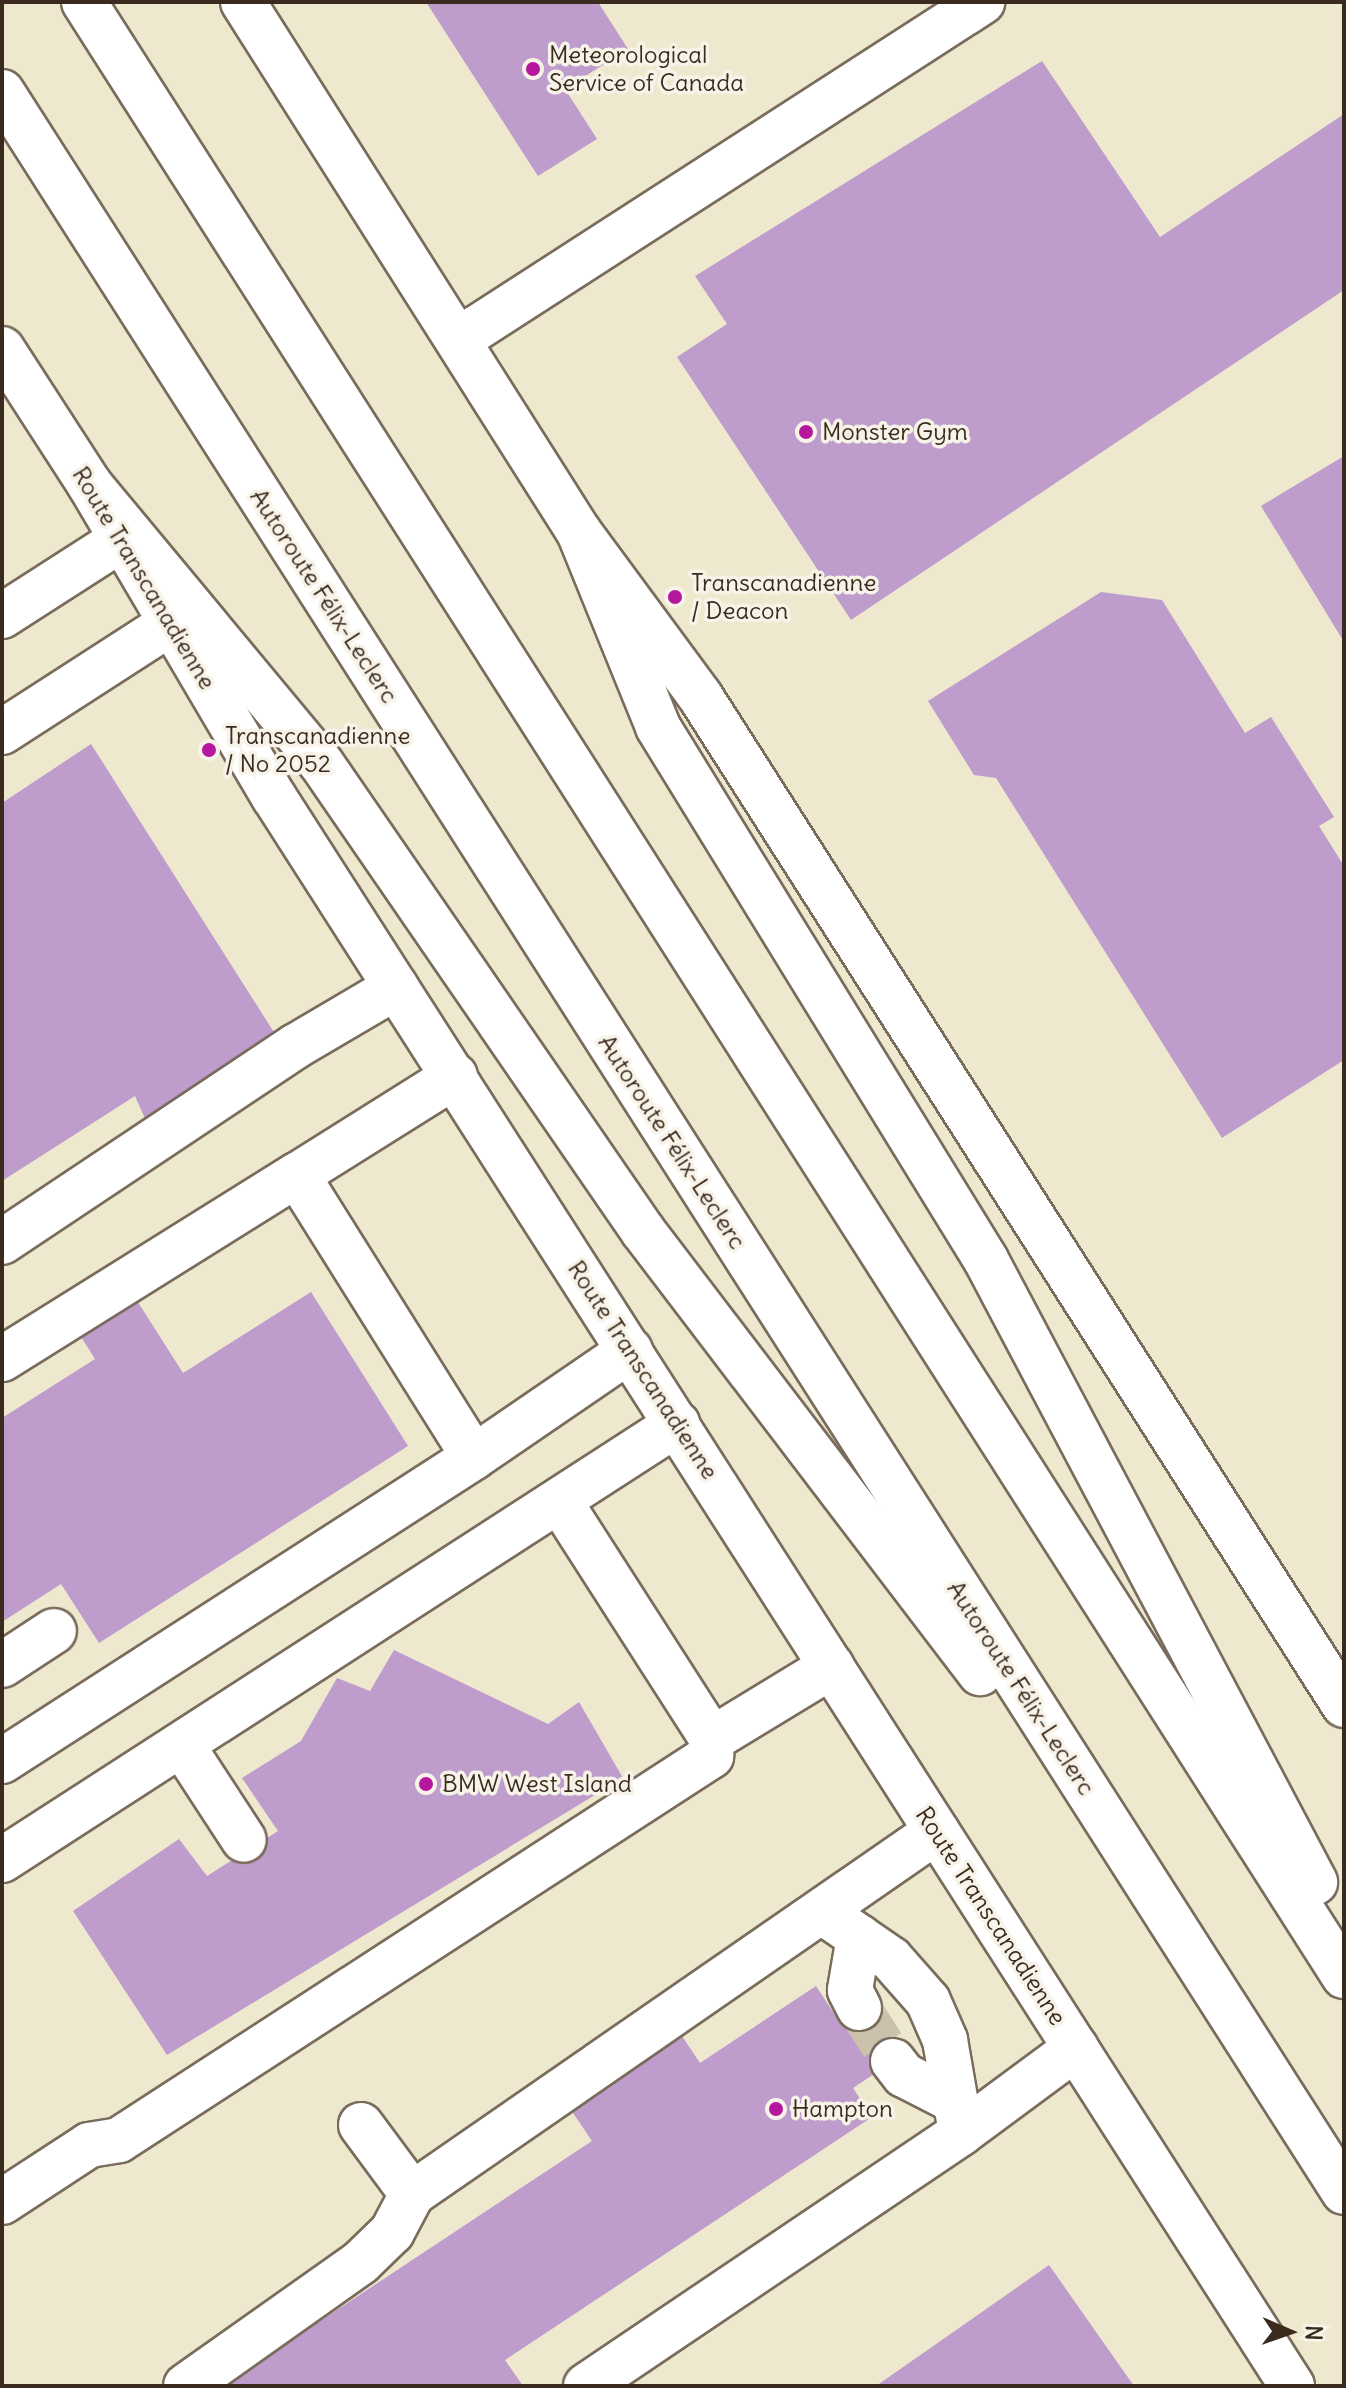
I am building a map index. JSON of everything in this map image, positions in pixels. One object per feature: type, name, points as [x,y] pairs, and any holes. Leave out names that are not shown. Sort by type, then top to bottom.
[{"type":"main road","points":[[84,2],[1344,1976]]},
{"type":"main road","points":[[243,2],[579,532],[700,696],[1344,1705]]},
{"type":"main road","points":[[458,340],[982,2]]},
{"type":"main road","name":"Autoroute Félix-Leclerc","points":[[2,92],[1344,2192]]},
{"type":"main road","name":"Route Transcanadienne","points":[[2,349],[90,485],[171,623],[396,987],[1292,2386]]},
{"type":"main road","points":[[90,485],[321,763],[643,1231],[1178,1933]]},
{"type":"main road","points":[[579,532],[658,727],[986,1260],[1344,1937]]},
{"type":"main road","points":[[2,616],[122,539]]},
{"type":"main road","points":[[2,732],[171,623]]},
{"type":"main road","points":[[2,1242],[296,1046],[396,987]]},
{"type":"main road","points":[[2,1359],[455,1076]]},
{"type":"main road","points":[[297,1175],[474,1457]]},
{"type":"main road","points":[[2,1761],[474,1457],[630,1350]]},
{"type":"main road","points":[[2,1860],[677,1424]]},
{"type":"main road","points":[[2,2202],[89,2145],[119,2140],[711,1756],[712,1739],[560,1502]]},
{"type":"main road","points":[[2,1665],[54,1631]]},
{"type":"main road","points":[[712,1739],[832,1666]]},
{"type":"main road","points":[[182,1745],[244,1840]]},
{"type":"main road","points":[[186,2386],[361,2262],[392,2232],[412,2194],[738,1967],[824,1913],[937,1831]]},
{"type":"main road","points":[[824,1913],[891,1959],[928,2001],[945,2040],[958,2117]]},
{"type":"main road","points":[[859,1937],[850,1990],[859,2008]]},
{"type":"main road","points":[[586,2386],[958,2117],[1076,2048]]},
{"type":"main road","points":[[893,2061],[904,2075],[958,2117]]},
{"type":"main road","points":[[361,2125],[412,2194]]},
{"type":"building","name":"Meteorological Service of Canada","points":[[426,2],[598,2],[628,49],[565,89],[597,139],[538,176]]},
{"type":"building","points":[[1042,61],[1160,237],[1344,114],[1344,290],[851,620],[677,357],[727,324],[695,276]]},
{"type":"building","points":[[1344,456],[1344,642],[1261,506]]},
{"type":"building","points":[[1101,592],[1162,600],[1245,733],[1271,717],[1334,817],[1319,826],[1344,866],[1344,1060],[1222,1138],[996,778],[974,775],[928,701]]},
{"type":"building","points":[[91,744],[277,1037],[148,1125],[135,1096],[2,1181],[2,803]]},
{"type":"building","points":[[127,1285],[183,1373],[311,1292],[408,1446],[99,1643],[61,1584],[2,1622],[2,1418],[95,1359],[71,1321]]},
{"type":"building","points":[[394,1650],[548,1724],[579,1702],[623,1778],[167,2055],[73,1911],[179,1839],[207,1876],[278,1831],[242,1778],[301,1741],[337,1678],[370,1691]]},
{"type":"building","points":[[816,1986],[839,2021],[866,2003],[901,2056],[853,2088],[872,2117],[505,2360],[523,2386],[222,2386],[592,2141],[571,2110],[682,2036],[700,2063]]},
{"type":"building","points":[[1049,2265],[1134,2386],[876,2386]]},
{"type":"tunnel","points":[[859,2008],[893,2061]]},
{"type":"place","name":"Meteorological Service of Canada","points":[[533,69]]},
{"type":"place","name":"Monster Gym","points":[[806,432]]},
{"type":"place","name":"Transcanadienne / Deacon","points":[[675,597]]},
{"type":"place","name":"Transcanadienne / No 2052","points":[[209,750]]},
{"type":"place","name":"BMW West Island","points":[[426,1784]]},
{"type":"place","name":"Hampton","points":[[776,2109]]}]
